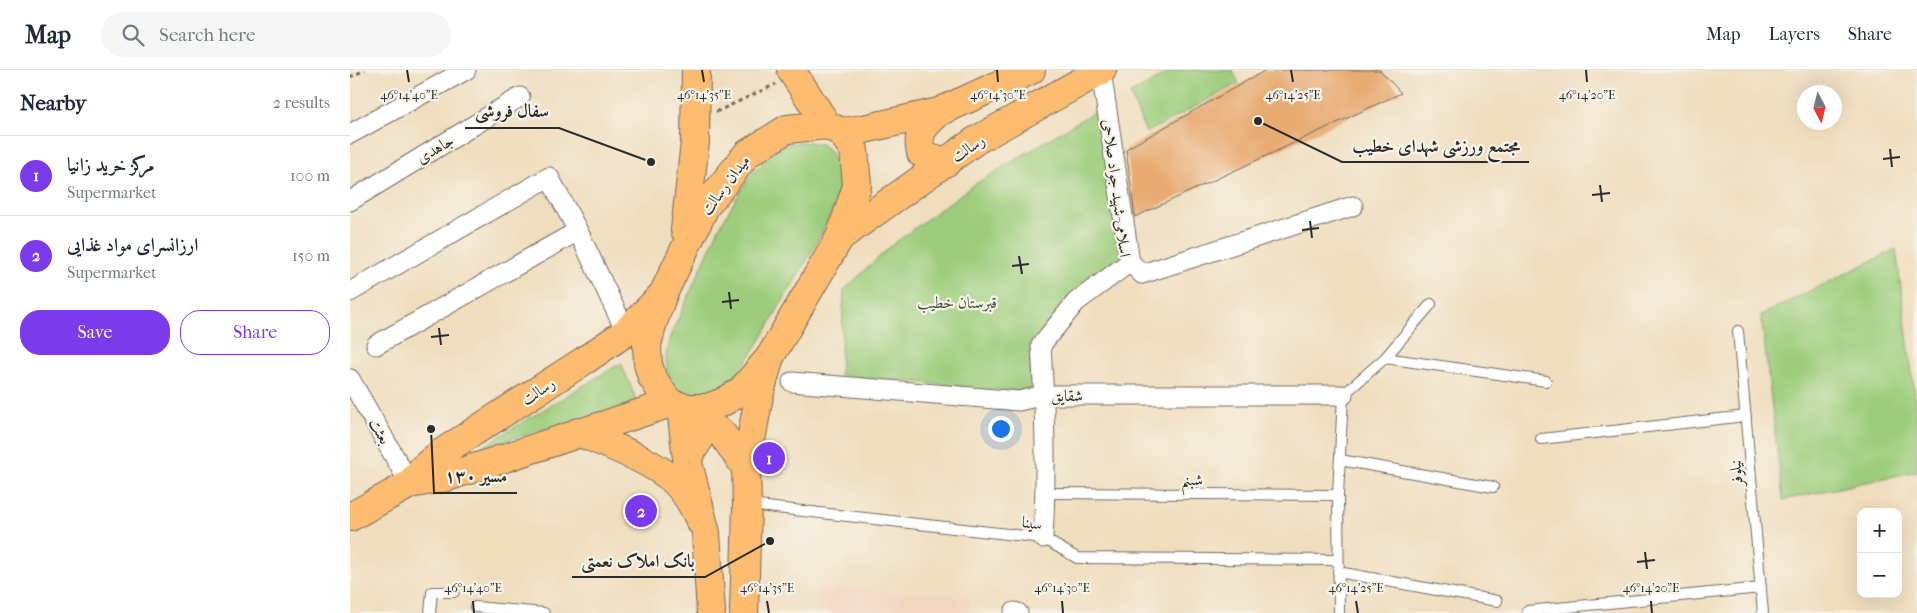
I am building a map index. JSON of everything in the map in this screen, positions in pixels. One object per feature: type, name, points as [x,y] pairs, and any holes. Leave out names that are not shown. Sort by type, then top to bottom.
[{"type":"main road","points":[[681,259],[690,195],[696,70]]},
{"type":"main road","points":[[947,162],[922,153],[918,142],[922,127],[939,112],[1004,76],[1030,70]]},
{"type":"main road","name":"رسالت","points":[[840,237],[975,142],[1102,70]]},
{"type":"main road","points":[[711,613],[706,533],[687,459],[676,405],[706,408],[723,402],[740,392],[770,357],[840,237],[857,186],[854,150],[834,129],[793,72]]},
{"type":"main road","points":[[834,129],[864,129],[939,112]]},
{"type":"main road","name":"میدان رسالت","points":[[676,405],[660,390],[652,376],[648,364],[647,345],[652,324],[664,294],[704,207],[747,154],[786,129],[834,129]]},
{"type":"main road","name":"رسالت","points":[[410,484],[422,469],[441,453],[626,332],[664,294]]},
{"type":"main road","points":[[744,613],[747,505],[746,468],[759,396],[770,357]]},
{"type":"main road","name":"رسالت","points":[[350,517],[410,484],[447,477],[578,432],[676,405]]},
{"type":"main road","points":[[687,459],[704,432],[717,430],[723,435],[746,468]]},
{"type":"main road","points":[[578,432],[645,461],[674,481],[693,507],[706,533]]},
{"type":"street","points":[[350,134],[466,70]]},
{"type":"street","name":"اسلامی-شهید جواد صلاحی","points":[[1043,538],[1046,493],[1041,345],[1076,302],[1130,262],[1102,70]]},
{"type":"street","name":"جاهدی","points":[[350,201],[520,97]]},
{"type":"street","points":[[350,292],[549,177],[578,231],[626,332]]},
{"type":"street","points":[[1130,262],[1142,274],[1353,206]]},
{"type":"street","points":[[376,345],[578,231]]},
{"type":"street","name":"بعثت","points":[[350,379],[410,484]]},
{"type":"street","name":"شقایق","points":[[792,382],[1019,401],[1044,395],[1343,395]]},
{"type":"lane","points":[[1339,613],[1338,495],[1343,395],[1385,358],[1431,304]]},
{"type":"lane","name":"نیلوفر","points":[[1738,331],[1763,613]]},
{"type":"lane","points":[[1385,358],[1546,381]]},
{"type":"lane","points":[[1541,439],[1746,416]]},
{"type":"lane","points":[[1340,460],[1493,487]]},
{"type":"lane","name":"شبنم","points":[[1046,493],[1338,495]]},
{"type":"lane","name":"سینا","points":[[747,505],[1043,538],[1077,558],[1338,560]]},
{"type":"lane","points":[[1338,572],[1497,601]]},
{"type":"lane","points":[[1527,611],[1761,588]]},
{"type":"lane","points":[[430,613],[432,592],[454,592]]},
{"type":"lane","points":[[475,607],[544,613]]},
{"type":"path","points":[[350,77],[365,70]]},
{"type":"path","points":[[695,116],[706,117],[778,84],[793,72]]},
{"type":"shaded area","points":[[816,585],[970,599],[969,613],[816,613]]},
{"type":"green space","points":[[1173,70],[1232,70],[1239,83],[1146,133],[1130,94]]},
{"type":"green space","name":"قبرستان خطیب","points":[[1102,107],[1122,259],[1072,299],[1030,343],[1031,393],[840,375],[844,290],[892,245],[972,186]]},
{"type":"green space","points":[[809,142],[821,144],[829,150],[842,173],[837,196],[826,225],[746,363],[725,385],[709,397],[698,398],[687,394],[677,388],[670,378],[666,361],[667,350],[670,337],[720,226],[749,177],[774,151],[792,143]]},
{"type":"green space","points":[[1896,249],[1917,413],[1917,471],[1783,500],[1761,315]]},
{"type":"green space","points":[[621,363],[637,402],[480,448]]},
{"type":"building","points":[[1266,70],[1380,70],[1401,93],[1135,217],[1126,149]]},
{"type":"place","name":"مجتمع ورزشی شهدای خطیب","points":[[1258,121]]},
{"type":"place","name":"سفال فروشی","points":[[651,162]]},
{"type":"place","name":"مسیر ۱۳۰","points":[[431,429]]},
{"type":"place","name":"مرکز خرید زانیا","points":[[769,458]]},
{"type":"place","name":"ارزانسرای مواد غذایی","points":[[641,511]]},
{"type":"place","name":"بانک املاک نعمتی","points":[[770,541]]}]
